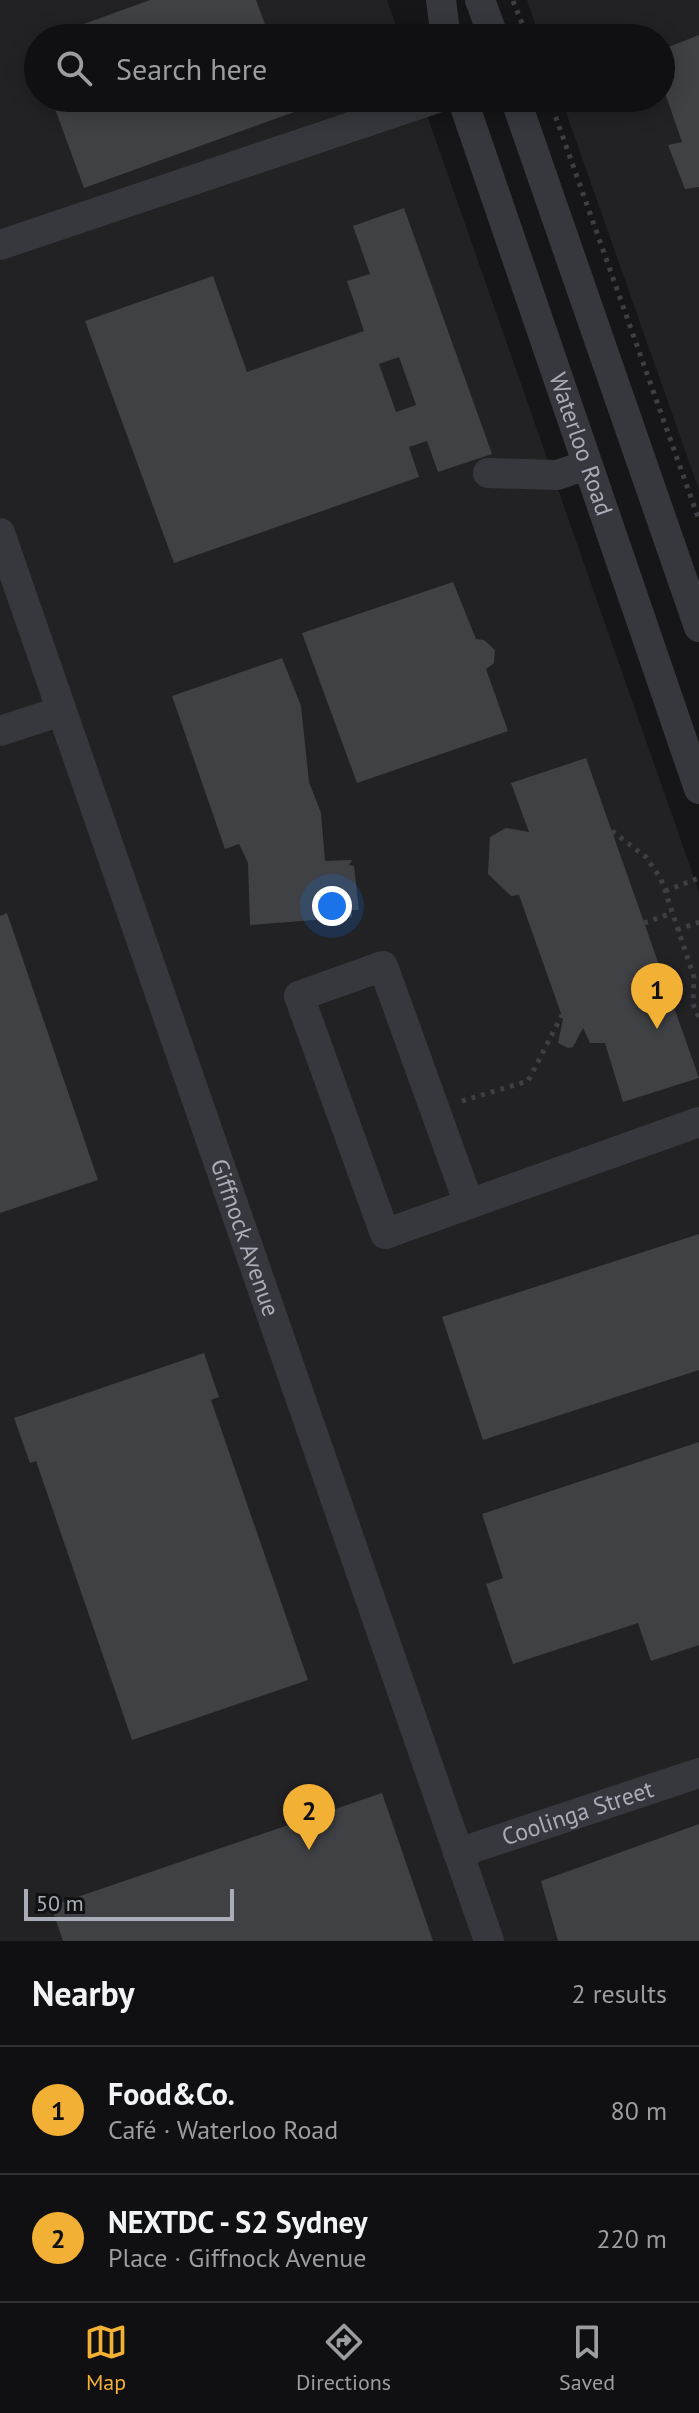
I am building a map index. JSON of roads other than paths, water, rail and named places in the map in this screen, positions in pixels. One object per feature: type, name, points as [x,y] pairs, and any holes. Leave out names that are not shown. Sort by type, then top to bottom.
[{"type":"street","points":[[441,0],[444,24]]},
{"type":"street","points":[[480,0],[489,24]]},
{"type":"street","points":[[0,245],[395,112]]},
{"type":"street","name":"Waterloo Road","points":[[467,112],[699,789]]},
{"type":"street","points":[[520,112],[699,627]]},
{"type":"street","points":[[488,473],[557,475],[587,465]]},
{"type":"street","name":"Giffnock Avenue","points":[[0,533],[489,1941]]},
{"type":"street","points":[[0,731],[61,711]]},
{"type":"street","points":[[469,1204],[383,966],[299,996],[385,1234],[699,1122]]},
{"type":"street","name":"Coolinga Street","points":[[458,1853],[699,1773]]},
{"type":"place","name":"Food&Co.","points":[[657,1029]]},
{"type":"place","name":"NEXTDC - S2 Sydney","points":[[309,1850]]}]
